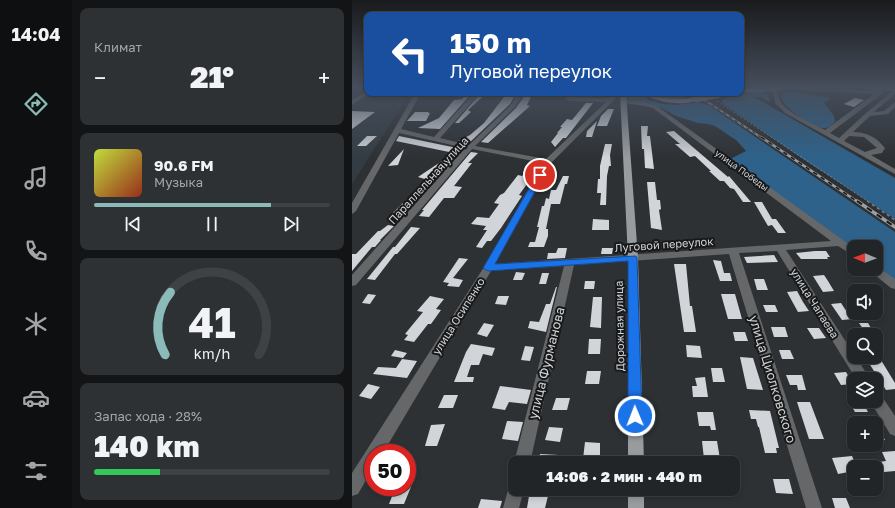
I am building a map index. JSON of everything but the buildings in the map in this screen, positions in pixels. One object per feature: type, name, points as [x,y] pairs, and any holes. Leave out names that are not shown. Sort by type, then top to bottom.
[{"type":"main road","name":"Дорожная улица","points":[[624,111],[633,258],[636,456]]},
{"type":"main road","points":[[636,496],[636,508]]},
{"type":"street","points":[[352,211],[407,111]]},
{"type":"street","points":[[435,140],[461,111]]},
{"type":"street","name":"Параллельная улица","points":[[352,282],[470,147],[508,111]]},
{"type":"street","name":"улица Осипенко","points":[[379,444],[488,268],[548,162],[599,111]]},
{"type":"street","name":"улица Победы","points":[[659,111],[847,248]]},
{"type":"street","points":[[786,111],[895,172]]},
{"type":"street","points":[[825,133],[856,111]]},
{"type":"street","points":[[840,141],[872,111]]},
{"type":"street","points":[[868,114],[886,113],[888,111]]},
{"type":"street","points":[[396,130],[435,140],[548,162]]},
{"type":"street","points":[[848,134],[868,135],[875,140],[881,148],[879,151],[864,155]]},
{"type":"street","name":"Луговой переулок","points":[[488,268],[841,243]]},
{"type":"street","name":"улица Чапаева","points":[[780,248],[859,372]]},
{"type":"street","name":"улица Циолковского","points":[[733,251],[814,508]]},
{"type":"street","name":"улица Фурманова","points":[[524,456],[570,262]]},
{"type":"street","points":[[883,276],[895,285]]},
{"type":"street","points":[[882,408],[895,430]]},
{"type":"street","name":"улица Осипенко","points":[[352,488],[364,469]]},
{"type":"street","points":[[511,508],[514,496]]},
{"type":"path","points":[[736,111],[895,220]]},
{"type":"shaded area","points":[[352,111],[399,111],[352,184]]},
{"type":"shaded area","points":[[667,111],[717,111],[895,232],[895,282],[883,274],[883,240],[847,240],[847,250],[730,159],[746,151],[736,140],[715,126],[698,123],[676,116]]},
{"type":"shaded area","points":[[733,111],[778,111],[895,178],[895,219],[800,157]]},
{"type":"shaded area","points":[[792,111],[830,111],[834,116],[835,122],[828,127],[817,127]]},
{"type":"railway","points":[[721,111],[762,138]]},
{"type":"railway","points":[[761,137],[858,202]]},
{"type":"railway","points":[[857,201],[895,227]]},
{"type":"route","points":[[540,175],[488,268],[633,258],[635,416]]}]
